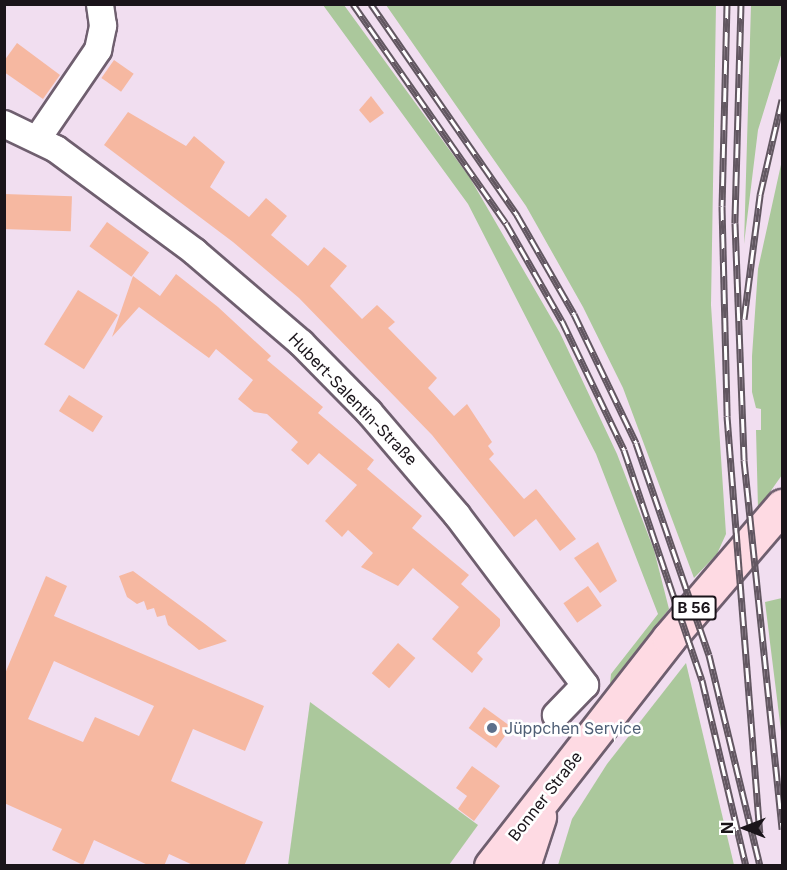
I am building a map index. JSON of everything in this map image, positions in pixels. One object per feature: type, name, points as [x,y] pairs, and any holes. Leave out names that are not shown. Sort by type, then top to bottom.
[{"type":"main road","name":"Bonner Straße","points":[[491,866],[547,792],[783,506]]},
{"type":"main road","name":"B 56","points":[[529,859],[547,792]]},
{"type":"street","points":[[38,138],[98,50],[103,26],[100,4]]},
{"type":"street","name":"Hubert-Salentin-Straße","points":[[4,124],[38,138],[248,296],[412,460],[585,684],[556,715]]},
{"type":"green space","points":[[323,5],[344,5],[470,178],[560,333],[617,454],[654,550],[669,609],[610,684],[611,674],[658,614],[596,454],[468,204]]},
{"type":"green space","points":[[386,5],[716,5],[711,305],[726,534],[717,554],[694,578],[623,388],[583,307],[526,206]]},
{"type":"green space","points":[[751,5],[782,5],[782,52],[758,130],[744,244]]},
{"type":"green space","points":[[782,160],[782,475],[758,509],[756,430],[761,430],[761,409],[756,408],[752,392],[752,356],[758,269]]},
{"type":"green space","points":[[782,598],[782,739],[765,602]]},
{"type":"green space","points":[[686,663],[734,865],[558,865],[572,819],[607,764]]},
{"type":"green space","points":[[310,702],[478,825],[449,865],[288,865]]},
{"type":"building","points":[[17,43],[60,75],[43,99],[4,72],[4,61]]},
{"type":"building","points":[[114,60],[134,74],[121,92],[101,78]]},
{"type":"building","points":[[371,96],[384,113],[370,123],[359,110]]},
{"type":"building","points":[[128,112],[186,146],[194,136],[225,162],[210,187],[249,217],[266,198],[287,216],[271,235],[308,266],[324,247],[347,266],[330,286],[362,319],[377,305],[395,322],[388,328],[437,378],[428,388],[454,416],[467,404],[492,442],[488,446],[494,454],[489,459],[524,499],[536,489],[576,539],[560,551],[536,519],[514,537],[432,435],[299,298],[233,242],[104,145]]},
{"type":"building","points":[[4,194],[72,196],[71,231],[4,229]]},
{"type":"building","points":[[107,222],[149,253],[131,277],[89,246]]},
{"type":"building","points":[[176,274],[218,307],[271,356],[267,360],[323,407],[318,413],[374,460],[367,469],[422,516],[412,528],[469,575],[461,584],[500,619],[500,626],[477,653],[483,659],[472,673],[432,639],[459,607],[413,568],[398,586],[361,567],[373,553],[348,530],[342,537],[325,521],[357,485],[319,453],[308,465],[291,450],[298,442],[267,414],[254,412],[238,399],[253,380],[216,349],[209,358],[139,307],[112,337],[133,276],[160,296]]},
{"type":"building","points":[[78,290],[118,315],[84,369],[44,344]]},
{"type":"building","points":[[69,395],[103,416],[93,432],[59,411]]},
{"type":"building","points":[[598,542],[617,581],[600,593],[574,558]]},
{"type":"building","points":[[133,571],[227,641],[199,650],[168,625],[165,615],[157,617],[154,608],[147,610],[144,601],[137,604],[127,597],[119,576]]},
{"type":"building","points":[[46,576],[67,586],[54,616],[264,706],[245,751],[193,729],[171,781],[263,822],[244,866],[195,866],[169,854],[164,866],[150,866],[94,840],[83,865],[52,850],[62,829],[4,803],[4,676]],"holes":[[[54,661],[154,706],[139,736],[95,717],[83,742],[28,719]]]},
{"type":"building","points":[[588,586],[602,606],[577,623],[563,603]]},
{"type":"building","points":[[398,643],[415,658],[389,688],[372,673]]},
{"type":"building","points":[[484,707],[512,727],[496,748],[469,728]]},
{"type":"building","points":[[472,766],[500,786],[474,821],[458,809],[467,796],[456,788]]},
{"type":"railway","points":[[353,4],[506,223],[562,321],[624,450],[702,680],[746,866]]},
{"type":"railway","points":[[371,4],[517,215],[574,314],[636,443],[709,655],[760,866]]},
{"type":"railway","points":[[727,4],[722,206],[727,416],[760,833]]},
{"type":"railway","points":[[741,4],[735,223],[744,460],[782,829]]},
{"type":"railway","points":[[744,319],[760,195],[782,100]]},
{"type":"place","name":"Jüppchen Service","points":[[492,728]]}]
